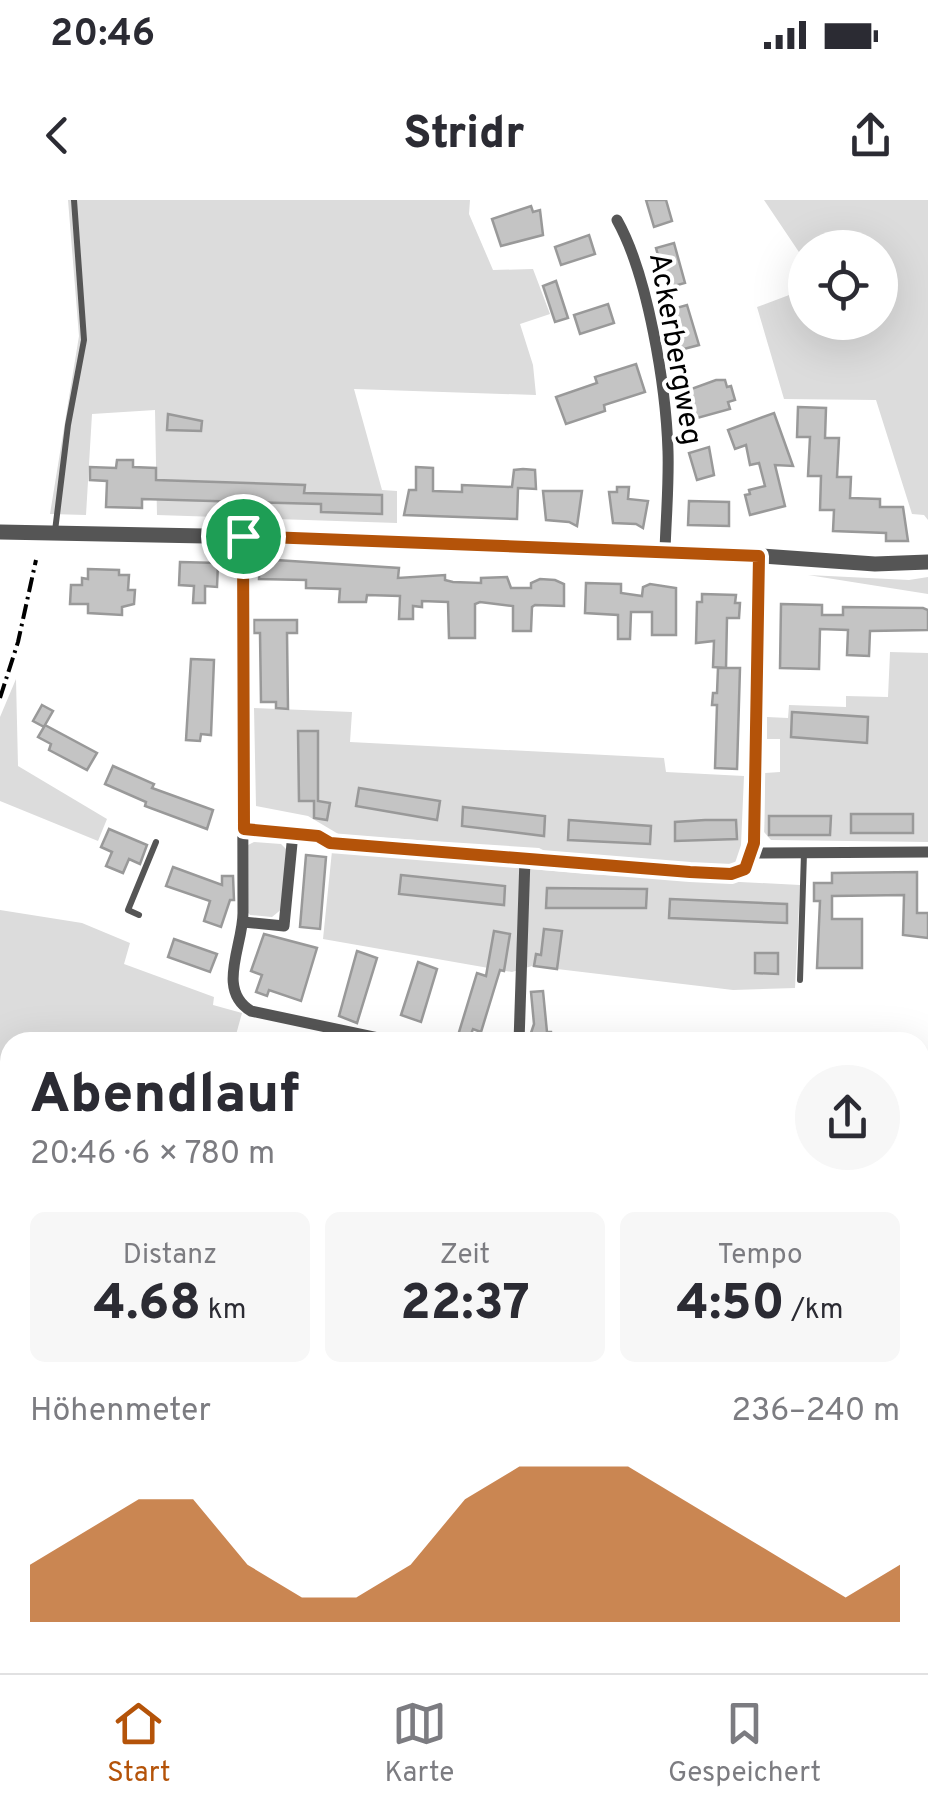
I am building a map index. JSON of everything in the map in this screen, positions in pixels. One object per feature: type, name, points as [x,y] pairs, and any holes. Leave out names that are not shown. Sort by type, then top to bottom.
[{"type":"street","name":"Ackerbergweg","points":[[617,220],[631,244],[661,389],[668,451],[666,551]]},
{"type":"street","points":[[0,532],[243,536],[666,551],[875,564],[928,562]]},
{"type":"street","points":[[243,536],[243,922],[232,989],[240,1004],[251,1011],[350,1032]]},
{"type":"street","points":[[244,829],[318,836],[330,843],[731,874],[745,869],[753,853],[759,556]]},
{"type":"street","points":[[243,922],[284,926],[293,833]]},
{"type":"street","points":[[753,853],[928,852]]},
{"type":"street","points":[[520,1032],[525,858]]},
{"type":"lane","points":[[54,534],[84,340],[74,200]]},
{"type":"lane","points":[[139,915],[128,910],[156,842]]},
{"type":"lane","points":[[800,980],[804,853]]},
{"type":"shaded area","points":[[68,200],[470,200],[469,214],[493,270],[533,269],[550,314],[520,324],[533,365],[536,395],[354,389],[382,490],[397,491],[397,523],[157,515],[155,410],[92,414],[86,515],[50,514],[79,336]]},
{"type":"shaded area","points":[[764,200],[928,200],[928,520],[924,515],[912,514],[876,400],[784,399],[757,307],[788,295],[788,340],[898,340],[898,230],[788,230],[788,236]]},
{"type":"shaded area","points":[[808,575],[909,580],[928,577],[928,594]]},
{"type":"shaded area","points":[[890,652],[928,653],[928,842],[771,840],[764,832],[765,773],[780,772],[780,739],[767,739],[767,717],[788,718],[789,705],[846,707],[846,696],[888,697]]},
{"type":"shaded area","points":[[16,679],[18,766],[107,819],[98,841],[0,801],[0,717]]},
{"type":"shaded area","points":[[254,708],[352,712],[350,742],[664,758],[666,772],[744,776],[741,845],[735,863],[728,867],[553,855],[539,848],[340,835],[308,816],[256,806]]},
{"type":"shaded area","points":[[281,844],[287,850],[283,908],[272,917],[250,915],[246,910],[248,845]]},
{"type":"shaded area","points":[[332,851],[586,874],[800,885],[795,988],[733,990],[532,966],[512,972],[323,939]]},
{"type":"shaded area","points":[[0,910],[82,923],[130,943],[124,964],[214,997],[213,1005],[242,1013],[237,1032],[0,1032]]},
{"type":"building","points":[[646,200],[666,200],[672,221],[654,227]]},
{"type":"building","points":[[531,206],[533,212],[540,210],[543,235],[501,246],[492,219]]},
{"type":"building","points":[[589,235],[595,254],[561,265],[555,247]]},
{"type":"building","points":[[674,243],[685,283],[667,288],[656,248]]},
{"type":"building","points":[[556,281],[568,318],[555,322],[543,286]]},
{"type":"building","points":[[608,304],[614,323],[580,334],[574,315]]},
{"type":"building","points":[[687,305],[699,345],[680,350],[669,310]]},
{"type":"building","points":[[636,364],[645,392],[604,405],[605,411],[566,424],[556,397],[597,383],[595,377]]},
{"type":"building","points":[[725,380],[727,387],[731,386],[735,400],[728,402],[730,409],[690,420],[683,392]]},
{"type":"building","points":[[798,407],[826,408],[825,438],[839,438],[837,477],[851,477],[850,498],[880,499],[880,507],[903,507],[908,541],[886,541],[886,533],[833,531],[834,510],[820,510],[821,476],[808,476],[810,437],[797,437]]},
{"type":"building","points":[[774,413],[793,466],[775,465],[785,506],[750,515],[745,495],[765,486],[759,463],[750,465],[746,445],[735,449],[728,430]]},
{"type":"building","points":[[168,414],[202,421],[201,431],[167,430]]},
{"type":"building","points":[[709,447],[714,475],[697,480],[689,453]]},
{"type":"building","points":[[117,460],[133,460],[133,467],[156,468],[156,480],[305,485],[304,493],[382,495],[382,514],[321,512],[321,504],[142,499],[142,508],[106,507],[107,481],[90,480],[90,467],[116,468]]},
{"type":"building","points":[[416,467],[433,468],[433,491],[462,492],[462,485],[512,487],[514,470],[523,469],[535,470],[536,489],[518,488],[517,519],[404,515],[409,490],[416,490]]},
{"type":"building","points":[[617,487],[629,487],[628,499],[648,501],[643,528],[613,523],[609,492],[617,492]]},
{"type":"building","points":[[543,491],[582,491],[577,526],[546,520]]},
{"type":"building","points":[[689,501],[729,502],[729,526],[688,525]]},
{"type":"building","points":[[260,559],[399,568],[398,578],[445,575],[445,580],[453,582],[481,583],[481,578],[507,577],[511,588],[531,588],[531,583],[540,579],[555,580],[564,584],[564,606],[535,605],[531,631],[513,631],[513,606],[480,602],[475,604],[475,638],[449,638],[448,602],[422,601],[422,607],[413,606],[413,619],[399,619],[400,596],[367,595],[366,602],[339,602],[340,589],[306,588],[306,580],[259,579]]},
{"type":"building","points":[[180,562],[218,563],[217,587],[205,586],[205,603],[193,603],[194,586],[179,585]]},
{"type":"building","points":[[88,569],[119,570],[119,575],[129,575],[128,590],[135,590],[134,604],[122,607],[122,615],[88,613],[88,604],[70,604],[71,585],[82,585],[82,578],[88,579]]},
{"type":"building","points":[[586,583],[621,584],[621,593],[642,596],[643,587],[650,584],[676,588],[676,635],[652,635],[652,612],[631,612],[630,639],[618,639],[618,615],[585,613]]},
{"type":"building","points":[[702,594],[736,595],[735,603],[740,603],[739,618],[727,618],[726,668],[713,667],[714,641],[696,643],[697,602],[702,602]]},
{"type":"building","points":[[781,604],[822,605],[822,615],[843,615],[843,607],[923,608],[928,610],[928,630],[870,631],[869,656],[847,655],[848,630],[820,629],[819,669],[780,668]]},
{"type":"building","points":[[254,620],[297,620],[297,633],[287,633],[288,709],[276,708],[276,702],[261,702],[260,633],[254,633]]},
{"type":"building","points":[[191,659],[214,660],[211,735],[201,734],[200,741],[186,740]]},
{"type":"building","points":[[718,668],[740,668],[737,769],[715,768],[717,705],[712,705],[713,693],[717,693]]},
{"type":"building","points":[[42,705],[53,711],[45,725],[97,753],[87,770],[49,750],[51,744],[38,737],[44,727],[33,721]]},
{"type":"building","points":[[792,712],[868,717],[867,743],[791,737]]},
{"type":"building","points":[[298,731],[318,731],[318,801],[330,803],[327,820],[314,818],[314,801],[299,801]]},
{"type":"building","points":[[113,766],[154,784],[152,788],[213,810],[207,829],[145,806],[146,802],[105,784]]},
{"type":"building","points":[[359,788],[440,801],[437,820],[356,806]]},
{"type":"building","points":[[463,807],[545,816],[544,836],[462,826]]},
{"type":"building","points":[[851,814],[913,814],[913,833],[851,833]]},
{"type":"building","points":[[769,816],[831,816],[830,835],[769,835]]},
{"type":"building","points":[[569,820],[651,826],[650,844],[568,840]]},
{"type":"building","points":[[736,820],[737,839],[675,841],[675,822]]},
{"type":"building","points":[[109,829],[147,845],[140,864],[129,859],[123,873],[106,866],[112,852],[101,847]]},
{"type":"building","points":[[306,855],[326,857],[320,929],[300,927]]},
{"type":"building","points":[[173,867],[222,885],[222,876],[233,876],[234,900],[230,900],[221,927],[204,921],[210,901],[166,886]]},
{"type":"building","points":[[917,872],[917,913],[928,913],[928,938],[903,935],[904,895],[832,896],[832,919],[862,919],[862,968],[817,968],[820,901],[814,901],[814,883],[832,883],[832,873]]},
{"type":"building","points":[[401,875],[505,886],[504,905],[399,894]]},
{"type":"building","points":[[547,888],[647,889],[646,908],[546,908]]},
{"type":"building","points":[[670,899],[787,904],[787,923],[669,918]]},
{"type":"building","points":[[544,929],[562,931],[557,969],[534,966],[536,954],[541,955]]},
{"type":"building","points":[[494,931],[510,934],[504,971],[500,970],[481,1032],[459,1032],[477,973],[486,976]]},
{"type":"building","points":[[264,934],[317,948],[301,1001],[269,990],[267,996],[256,992],[262,975],[251,971]]},
{"type":"building","points":[[174,939],[217,954],[210,972],[168,957]]},
{"type":"building","points":[[357,951],[377,958],[357,1023],[339,1016]]},
{"type":"building","points":[[755,953],[778,953],[778,974],[755,973]]},
{"type":"building","points":[[418,962],[437,969],[421,1022],[401,1015]]},
{"type":"building","points":[[543,991],[547,1032],[531,1032],[531,992]]},
{"type":"railway","points":[[0,698],[18,642],[36,560]]},
{"type":"route","points":[[243,536],[759,556],[754,843],[745,869],[739,874],[652,870],[330,843],[318,836],[244,829],[243,536]]}]
